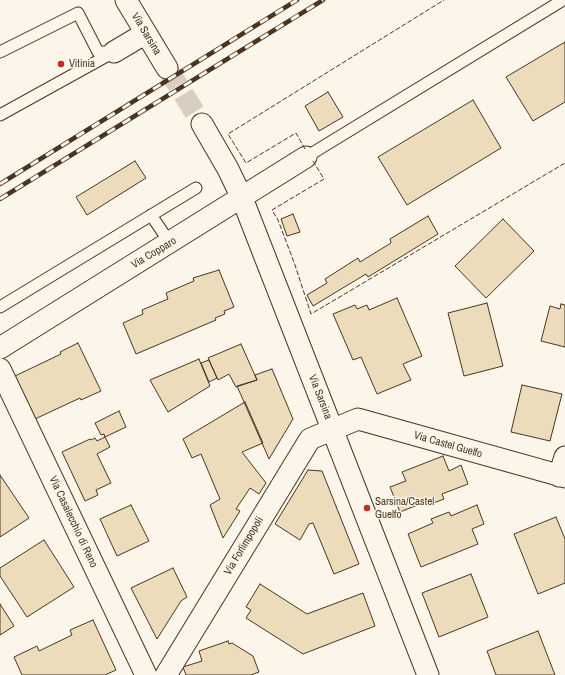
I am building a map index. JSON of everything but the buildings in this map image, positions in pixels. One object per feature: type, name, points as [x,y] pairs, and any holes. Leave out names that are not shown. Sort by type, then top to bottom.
[{"type":"street","name":"Via Sarsina","points":[[126,0],[167,68]]},
{"type":"street","points":[[114,52],[146,33]]},
{"type":"street","name":"Via Sarsina","points":[[202,124],[228,169],[242,198],[428,675]]},
{"type":"street","name":"Via Copparo","points":[[0,348],[306,157]]},
{"type":"street","name":"Via Casalecchio di Reno","points":[[0,369],[146,675]]},
{"type":"street","name":"Via Castel Guelfo","points":[[333,429],[358,420],[563,470]]},
{"type":"street","name":"Via Forlimpopoli","points":[[166,675],[310,439],[333,429]]},
{"type":"lane","points":[[306,157],[563,0]]},
{"type":"lane","points":[[0,52],[78,13],[98,52],[114,52]]},
{"type":"lane","points":[[0,116],[114,52]]},
{"type":"lane","points":[[0,307],[196,188]]},
{"type":"lane","points":[[151,215],[170,243]]},
{"type":"tunnel","points":[[167,68],[202,124]]},
{"type":"railway","points":[[0,184],[297,0]]},
{"type":"railway","points":[[0,199],[323,0]]},
{"type":"fence","points":[[305,149],[296,133],[246,163],[228,134],[444,0]]},
{"type":"fence","points":[[313,161],[324,179],[272,210],[278,220],[295,265],[311,314],[565,163]]},
{"type":"place","name":"Vitinia","points":[[61,64]]},
{"type":"place","name":"Sarsina/Castel Guelfo","points":[[367,508]]}]
